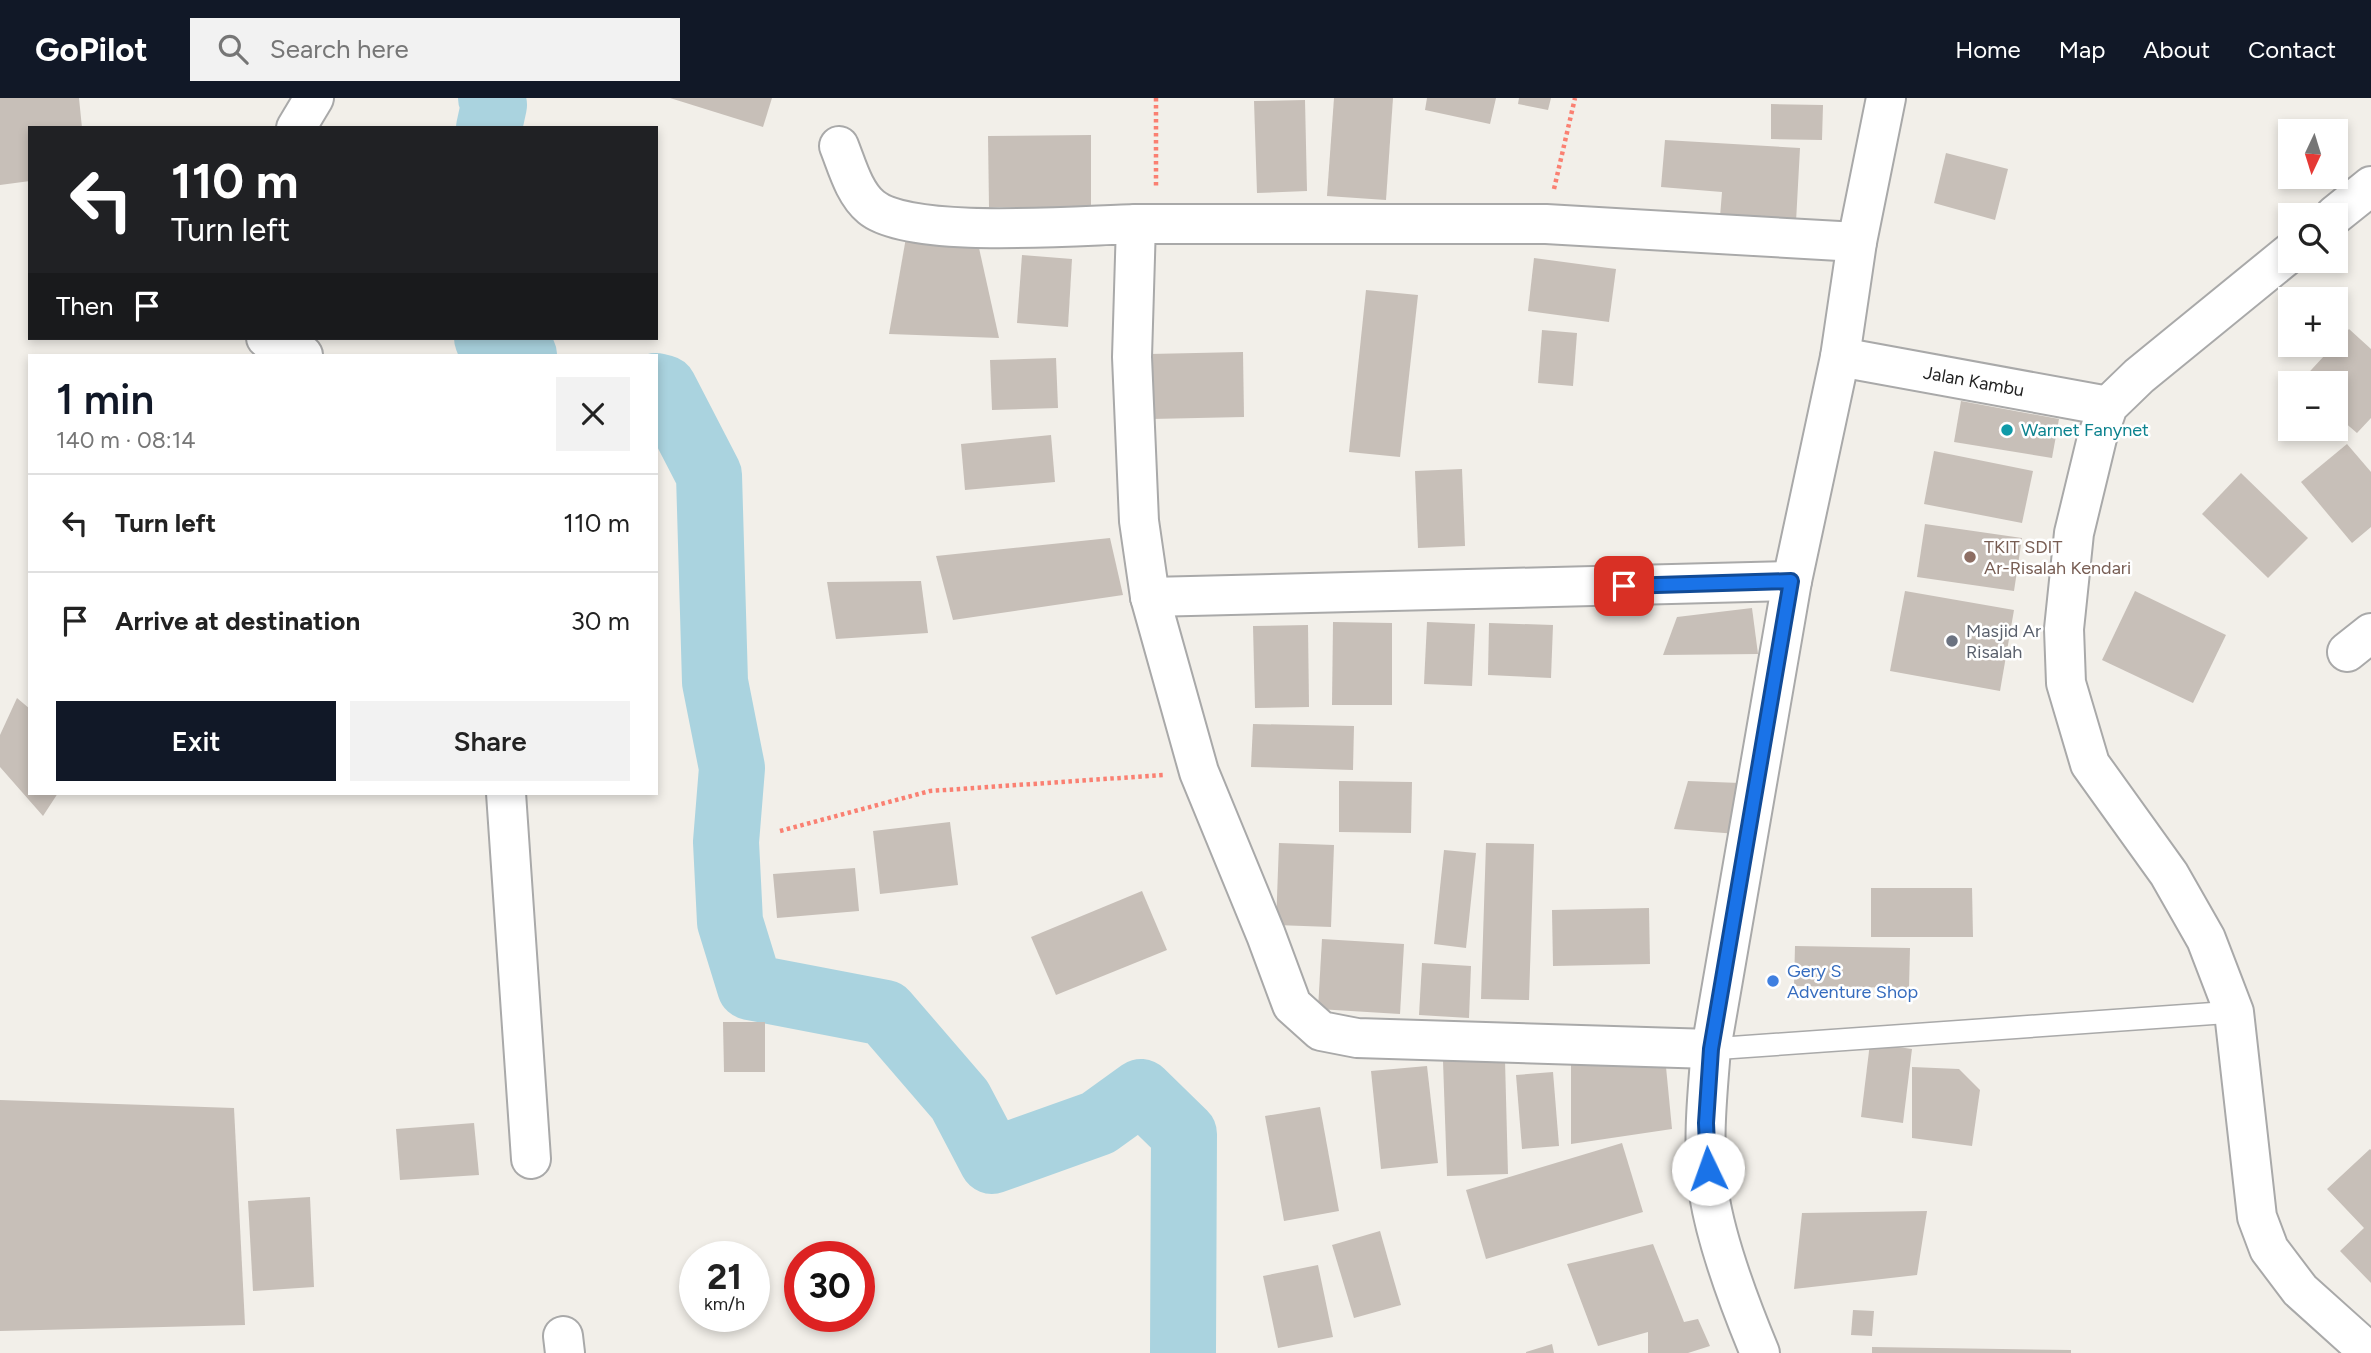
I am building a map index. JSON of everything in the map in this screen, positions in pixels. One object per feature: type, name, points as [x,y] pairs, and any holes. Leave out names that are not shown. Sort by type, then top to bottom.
[{"type":"street","points":[[297,126],[313,98]]},
{"type":"street","points":[[1759,1353],[1716,1223],[1709,1193],[1706,1123],[1711,1049],[1791,581],[1840,356],[1857,242],[1886,98]]},
{"type":"street","points":[[839,146],[855,185],[871,208],[897,220],[961,227],[1546,224],[1857,242]]},
{"type":"street","points":[[2348,205],[2371,186]]},
{"type":"street","points":[[1146,224],[1132,357],[1139,520],[1150,597],[1199,772],[1292,1005],[1321,1031],[1357,1038],[1711,1049]]},
{"type":"street","points":[[2278,262],[2139,376],[2108,406],[2097,438],[2074,533],[2064,629],[2066,683],[2090,764],[2169,874],[2206,939],[2234,1012],[2257,1217],[2269,1249],[2300,1290],[2370,1353]]},
{"type":"street","points":[[268,340],[274,345],[300,354]]},
{"type":"street","name":"Jalan Kambu","points":[[1840,356],[2108,406]]},
{"type":"street","points":[[1150,597],[1791,581]]},
{"type":"street","points":[[506,795],[531,1159]]},
{"type":"lane","points":[[1711,1049],[2234,1012]]},
{"type":"path","points":[[1146,224],[1156,98]]},
{"type":"path","points":[[1546,224],[1575,98]]},
{"type":"path","points":[[780,831],[930,791],[1199,772]]},
{"type":"building","points":[[0,98],[79,98],[82,126],[28,126],[28,181],[0,185]]},
{"type":"building","points":[[670,98],[772,98],[763,127]]},
{"type":"building","points":[[1334,98],[1393,98],[1386,200],[1327,196]]},
{"type":"building","points":[[1427,98],[1496,98],[1490,124],[1425,110]]},
{"type":"building","points":[[1519,98],[1551,98],[1548,110],[1518,104]]},
{"type":"building","points":[[1305,100],[1307,191],[1257,193],[1254,101]]},
{"type":"building","points":[[1771,104],[1823,105],[1822,140],[1771,139]]},
{"type":"building","points":[[1091,135],[1091,207],[989,207],[988,136]]},
{"type":"building","points":[[1665,140],[1800,148],[1796,222],[1720,217],[1722,192],[1661,187]]},
{"type":"building","points":[[1946,153],[2008,169],[1995,220],[1934,203]]},
{"type":"building","points":[[907,232],[979,248],[999,338],[889,334]]},
{"type":"building","points":[[1022,255],[1072,259],[1068,327],[1017,323]]},
{"type":"building","points":[[1534,258],[1616,269],[1609,322],[1528,311]]},
{"type":"building","points":[[1366,290],[1418,295],[1400,457],[1349,452]]},
{"type":"building","points":[[1542,330],[1577,333],[1573,386],[1538,383]]},
{"type":"building","points":[[2348,330],[2371,349],[2371,418],[2357,433],[2348,425],[2348,371],[2310,371],[2323,357],[2348,357]]},
{"type":"building","points":[[1243,352],[1244,417],[1151,419],[1149,354]]},
{"type":"building","points":[[1056,358],[1058,408],[992,410],[990,360]]},
{"type":"building","name":"Warnet Fanynet","points":[[1961,401],[2059,419],[2052,458],[1954,442]]},
{"type":"building","points":[[1051,435],[1055,482],[965,490],[961,444]]},
{"type":"building","points":[[2347,444],[2371,472],[2371,527],[2352,543],[2301,482]]},
{"type":"building","points":[[1934,451],[2033,471],[2022,523],[1924,504]]},
{"type":"building","points":[[1462,469],[1465,546],[1418,548],[1415,471]]},
{"type":"building","points":[[2241,473],[2308,538],[2268,578],[2202,514]]},
{"type":"building","name":"TKIT SDIT Ar-Risalah Kendari","points":[[1925,524],[2022,538],[2014,591],[1917,577]]},
{"type":"building","points":[[1110,538],[1123,595],[953,620],[936,556]]},
{"type":"building","points":[[921,581],[928,633],[836,639],[827,582]]},
{"type":"building","name":"Masjid Ar Risalah","points":[[1905,591],[2014,610],[2000,691],[1890,671]]},
{"type":"building","points":[[2135,591],[2226,635],[2193,703],[2102,660]]},
{"type":"building","points":[[1752,608],[1758,654],[1663,655],[1677,617]]},
{"type":"building","points":[[1333,622],[1392,623],[1392,705],[1332,705]]},
{"type":"building","points":[[1427,622],[1475,624],[1472,686],[1424,684]]},
{"type":"building","points":[[1489,623],[1553,625],[1551,678],[1488,675]]},
{"type":"building","points":[[1308,625],[1309,707],[1255,708],[1253,626]]},
{"type":"building","points":[[17,698],[28,707],[28,795],[57,795],[43,816],[0,767],[0,735]]},
{"type":"building","points":[[1253,724],[1354,726],[1353,770],[1251,767]]},
{"type":"building","points":[[1339,781],[1412,782],[1411,833],[1339,832]]},
{"type":"building","points":[[1688,781],[1740,783],[1737,834],[1674,829]]},
{"type":"building","points":[[950,822],[958,885],[880,894],[873,831]]},
{"type":"building","points":[[1279,843],[1334,845],[1331,927],[1276,925]]},
{"type":"building","points":[[1486,843],[1534,844],[1529,1000],[1481,999]]},
{"type":"building","points":[[1444,850],[1476,853],[1466,948],[1434,944]]},
{"type":"building","points":[[855,868],[859,911],[777,918],[773,874]]},
{"type":"building","points":[[1871,888],[1972,888],[1973,937],[1871,937]]},
{"type":"building","points":[[1142,891],[1167,950],[1056,995],[1031,937]]},
{"type":"building","points":[[1649,908],[1650,964],[1553,966],[1552,910]]},
{"type":"building","points":[[1322,939],[1404,944],[1400,1014],[1318,1009]]},
{"type":"building","points":[[1795,946],[1910,948],[1909,988],[1794,986]]},
{"type":"building","points":[[1422,963],[1471,966],[1469,1018],[1419,1015]]},
{"type":"building","points":[[723,1022],[765,1022],[765,1072],[724,1072]]},
{"type":"building","points":[[1870,1043],[1912,1049],[1903,1123],[1861,1117]]},
{"type":"building","points":[[1571,1054],[1666,1067],[1672,1129],[1571,1144]]},
{"type":"building","points":[[1505,1060],[1508,1174],[1447,1176],[1443,1061]]},
{"type":"building","points":[[1427,1066],[1438,1163],[1381,1169],[1371,1071]]},
{"type":"building","points":[[1912,1067],[1959,1069],[1980,1090],[1972,1146],[1912,1138]]},
{"type":"building","points":[[1553,1072],[1559,1146],[1522,1149],[1516,1075]]},
{"type":"building","points":[[0,1100],[234,1108],[245,1325],[0,1331]]},
{"type":"building","points":[[1320,1107],[1339,1211],[1284,1221],[1265,1116]]},
{"type":"building","points":[[474,1123],[479,1175],[400,1180],[396,1129]]},
{"type":"building","points":[[1622,1143],[1643,1212],[1486,1259],[1466,1190]]},
{"type":"building","points":[[2370,1149],[2371,1283],[2340,1251],[2364,1228],[2327,1189]]},
{"type":"building","points":[[310,1197],[314,1287],[253,1291],[248,1201]]},
{"type":"building","points":[[1927,1211],[1917,1275],[1794,1289],[1802,1213]]},
{"type":"building","points":[[1380,1231],[1401,1305],[1354,1318],[1332,1245]]},
{"type":"building","points":[[1653,1244],[1684,1322],[1698,1319],[1710,1346],[1688,1353],[1648,1353],[1648,1332],[1598,1346],[1567,1264]]},
{"type":"building","points":[[1318,1265],[1333,1337],[1278,1348],[1263,1276]]},
{"type":"building","points":[[1853,1310],[1874,1311],[1872,1336],[1851,1335]]},
{"type":"building","points":[[1552,1344],[1554,1353],[1526,1353],[1526,1352]]},
{"type":"building","points":[[1872,1347],[2071,1350],[2071,1353],[1872,1353]]},
{"type":"waterway","points":[[489,126],[494,105],[491,98]]},
{"type":"waterway","points":[[488,340],[489,343],[521,354]]},
{"type":"waterway","points":[[658,386],[664,388],[709,475],[715,682],[732,768],[726,842],[730,922],[750,987],[885,1013],[960,1100],[992,1161],[1098,1123],[1141,1092],[1184,1134],[1183,1353]]},
{"type":"place","name":"Warnet Fanynet","points":[[2007,430]]},
{"type":"place","name":"TKIT SDIT Ar-Risalah Kendari","points":[[1970,557]]},
{"type":"place","name":"Masjid Ar Risalah","points":[[1952,641]]},
{"type":"place","name":"Gery S Adventure Shop","points":[[1773,981]]},
{"type":"route","points":[[1624,586],[1791,581],[1711,1049],[1706,1123],[1708,1169]]}]
